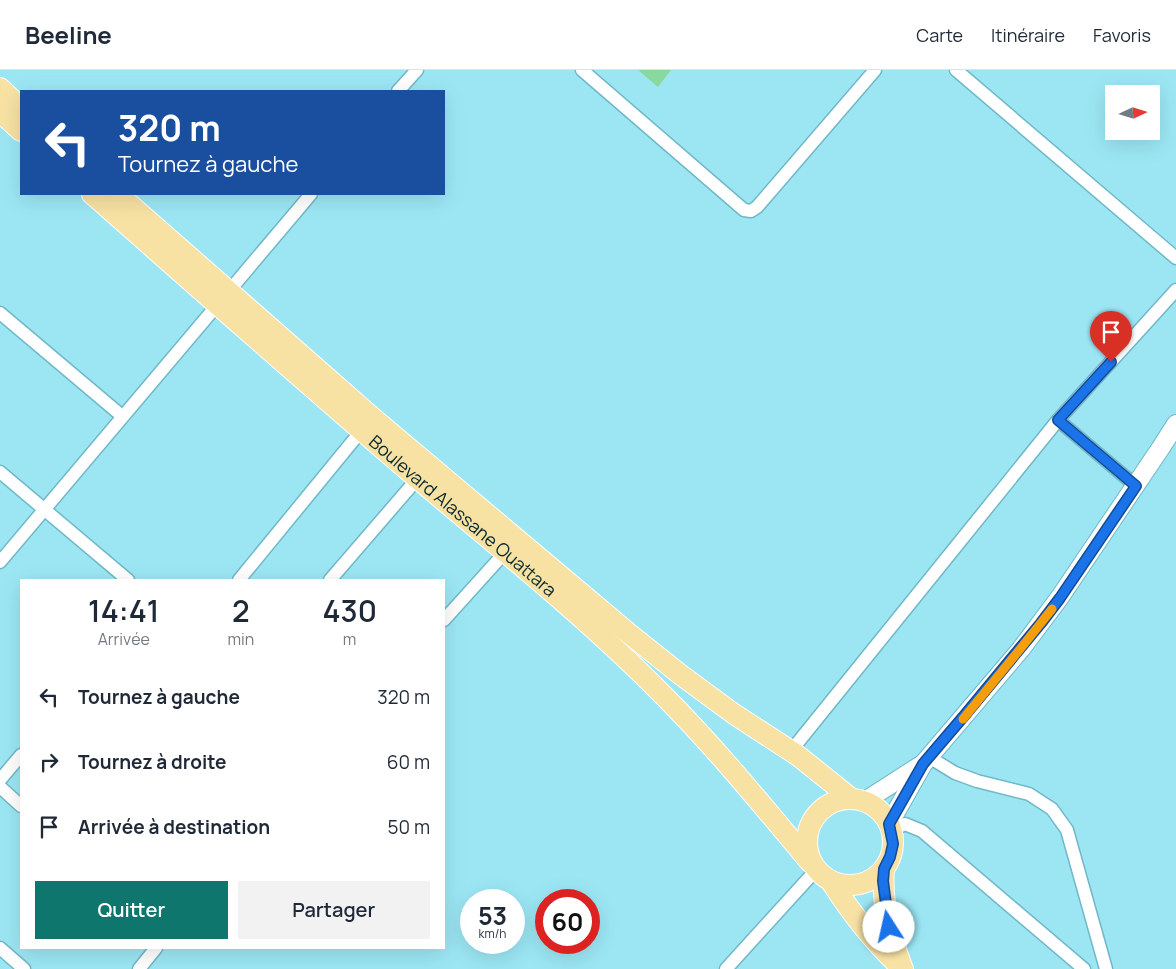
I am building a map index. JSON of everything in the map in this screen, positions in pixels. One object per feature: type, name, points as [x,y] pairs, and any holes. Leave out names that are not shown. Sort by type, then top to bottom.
[{"type":"main road","points":[[0,88],[20,107]]},
{"type":"main road","points":[[0,112],[20,129]]},
{"type":"main road","name":"Boulevard Alassane Ouattara","points":[[93,195],[223,297],[368,424],[511,545],[709,742],[813,866]]},
{"type":"main road","name":"Boulevard Alassane Ouattara","points":[[119,195],[223,297]]},
{"type":"main road","name":"Boulevard Alassane Ouattara","points":[[368,424],[418,478],[511,545],[734,714],[791,751],[859,800]]},
{"type":"main road","points":[[832,882],[842,886],[858,885],[872,880],[884,869],[890,857],[893,844],[890,827],[879,810],[859,800],[834,801],[819,811],[809,826],[806,844],[813,866],[832,882],[870,935],[888,956],[903,969]]},
{"type":"main road","points":[[884,869],[883,881],[886,911],[903,969]]},
{"type":"street","points":[[399,90],[417,70]]},
{"type":"street","points":[[582,70],[744,210],[751,211],[757,207],[875,70]]},
{"type":"street","points":[[956,70],[1176,258]]},
{"type":"street","points":[[0,562],[310,195]]},
{"type":"street","points":[[791,751],[1058,420],[1176,290]]},
{"type":"street","points":[[0,314],[122,416]]},
{"type":"street","points":[[1058,420],[1136,486]]},
{"type":"street","points":[[240,579],[368,424]]},
{"type":"street","points":[[890,827],[926,760],[1015,656],[1060,598],[1176,424]]},
{"type":"street","points":[[0,472],[127,579]]},
{"type":"street","points":[[331,579],[418,478]]},
{"type":"street","points":[[445,619],[511,545]]},
{"type":"street","points":[[0,780],[20,756]]},
{"type":"street","points":[[859,800],[926,760]]},
{"type":"street","points":[[926,760],[970,778],[1029,794],[1052,809],[1067,830],[1106,969]]},
{"type":"street","points":[[0,787],[20,805]]},
{"type":"street","points":[[890,827],[905,824],[922,831],[1084,969]]},
{"type":"street","points":[[726,969],[813,866]]},
{"type":"street","points":[[0,948],[10,965],[24,969]]},
{"type":"street","points":[[139,969],[155,949]]},
{"type":"green space","points":[[638,70],[671,70],[658,87]]},
{"type":"slow traffic","points":[[963,719],[1052,609]]},
{"type":"route","points":[[889,927],[883,881],[884,869],[890,857],[893,844],[889,824],[923,764],[1041,623],[1091,554],[1136,486],[1058,420],[1111,362]]}]
